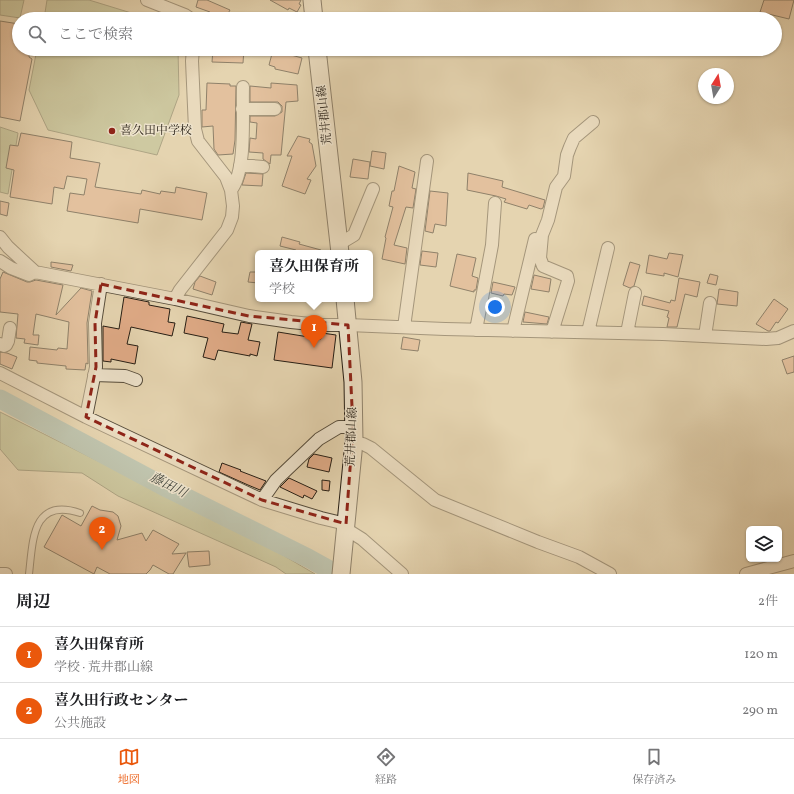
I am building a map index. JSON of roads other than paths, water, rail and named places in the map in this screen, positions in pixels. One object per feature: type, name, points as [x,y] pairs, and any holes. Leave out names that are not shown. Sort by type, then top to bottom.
[{"type":"main road","points":[[312,0],[313,12]]},
{"type":"main road","name":"荒井郡山線","points":[[318,56],[340,249]]},
{"type":"main road","name":"荒井郡山線","points":[[341,574],[354,435],[353,382],[345,302]]},
{"type":"street","points":[[149,0],[178,12]]},
{"type":"street","points":[[176,299],[180,290],[227,230],[232,217],[233,206],[231,190],[226,177],[198,141],[195,129],[192,56]]},
{"type":"street","points":[[231,190],[236,181],[240,165],[243,87]]},
{"type":"street","points":[[242,109],[275,110]]},
{"type":"street","points":[[552,332],[568,281],[567,276],[543,266],[540,258],[542,235],[548,220],[556,187],[564,176],[567,155],[574,138],[593,122]]},
{"type":"street","points":[[404,327],[427,162]]},
{"type":"street","points":[[240,165],[262,167]]},
{"type":"street","points":[[340,249],[354,235],[373,189]]},
{"type":"street","points":[[476,330],[492,245],[495,203]]},
{"type":"street","points":[[513,331],[537,230]]},
{"type":"street","points":[[0,237],[35,272],[176,299],[249,316],[313,324],[476,330],[627,333],[766,339],[778,338],[794,331]]},
{"type":"street","points":[[588,332],[608,248]]},
{"type":"street","points":[[0,261],[11,268],[29,275],[35,272]]},
{"type":"street","points":[[86,417],[96,358],[95,323],[101,284]]},
{"type":"street","points":[[627,333],[635,293]]},
{"type":"street","points":[[704,336],[710,303]]},
{"type":"street","points":[[0,344],[4,346],[6,345],[10,328]]},
{"type":"street","points":[[0,373],[86,417],[262,500],[321,518],[362,539],[402,574]]},
{"type":"street","points":[[94,375],[125,376],[136,380]]},
{"type":"street","points":[[262,500],[276,480],[319,439],[339,427],[354,435],[362,444],[371,448],[435,500],[579,557],[610,574]]},
{"type":"street","points":[[746,574],[794,561]]},
{"type":"street","points":[[0,574],[6,574]]},
{"type":"lane","points":[[29,574],[33,544],[39,522],[48,512],[59,509],[69,509],[80,513]]},
{"type":"waterway","name":"藤田川","points":[[0,399],[167,488],[337,574]]},
{"type":"place","name":"喜久田中学校","points":[[112,131]]},
{"type":"place","name":"喜久田保育所","points":[[314,348]]},
{"type":"place","name":"喜久田行政センター","points":[[102,550]]}]
